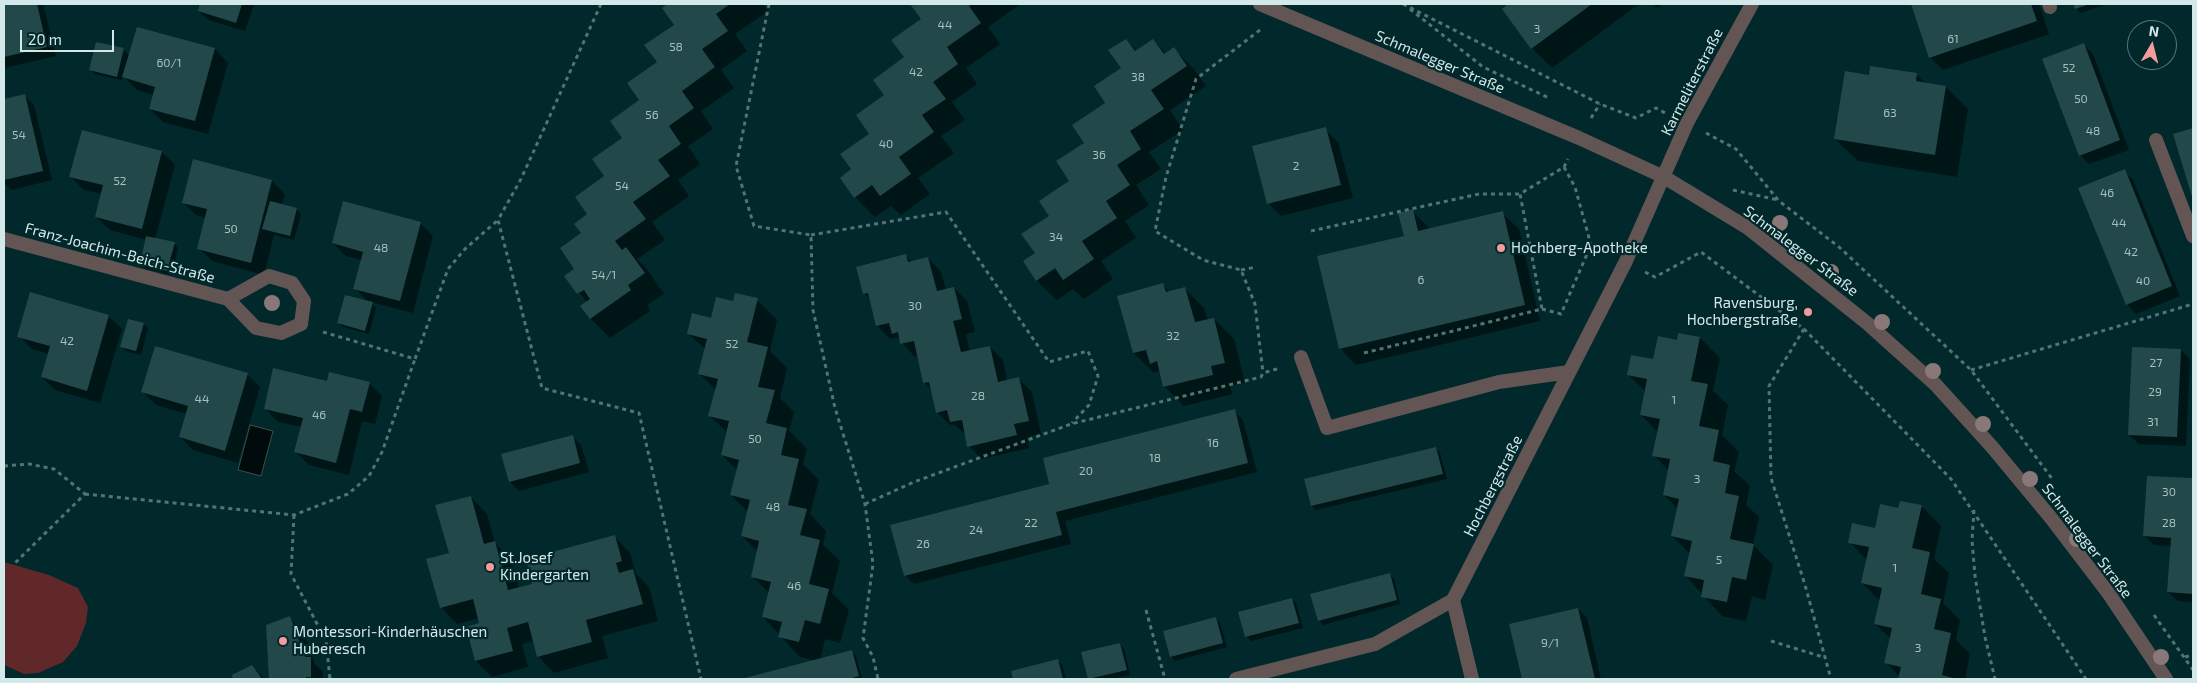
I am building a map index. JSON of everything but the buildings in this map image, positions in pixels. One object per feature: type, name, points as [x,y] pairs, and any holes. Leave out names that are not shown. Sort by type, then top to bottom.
[{"type":"street","name":"Schmalegger Straße","points":[[1260,4],[1579,138],[1664,178],[1748,228],[1867,323],[1936,386],[1993,448],[2051,518],[2109,594],[2166,679]]},
{"type":"street","name":"Karmeliterstraße","points":[[1664,178],[1687,123],[1752,4]]},
{"type":"street","points":[[2156,140],[2193,236]]},
{"type":"street","name":"Hochbergstraße","points":[[1453,600],[1626,261],[1664,178]]},
{"type":"street","name":"Franz-Joachim-Beich-Straße","points":[[4,239],[228,300],[256,328],[281,333],[301,324],[304,301],[292,283],[269,276],[228,300]]},
{"type":"street","points":[[1302,360],[1327,428],[1499,382],[1570,372]]},
{"type":"street","points":[[1236,679],[1375,644],[1453,600],[1472,679]]},
{"type":"path","points":[[4,466],[29,464],[54,469],[85,494],[294,515],[348,494],[369,476],[382,452],[448,269],[465,249],[498,220],[521,179],[601,4]]},
{"type":"path","points":[[769,4],[736,166],[754,226],[811,235],[946,212],[1049,362],[1088,351],[1098,376],[1089,405],[1071,424]]},
{"type":"path","points":[[1403,4],[1600,104],[1636,118],[1656,108],[1687,123],[1736,149],[1779,200]]},
{"type":"path","points":[[1256,267],[1241,270],[1203,260],[1155,231],[1166,177],[1196,79],[1261,29],[1277,11]]},
{"type":"path","points":[[1311,231],[1479,194],[1520,194],[1564,167],[1575,187],[1591,245],[1561,314],[1542,309],[1364,353]]},
{"type":"path","points":[[1520,194],[1542,309]]},
{"type":"path","points":[[498,220],[542,388],[639,413],[701,679]]},
{"type":"path","points":[[811,235],[813,310],[835,408],[865,504],[874,564],[864,638],[878,679]]},
{"type":"path","points":[[1591,245],[1626,261],[1654,277],[1701,252],[1804,329],[1951,479],[1974,510],[2086,679]]},
{"type":"path","points":[[1241,270],[1255,304],[1263,373]]},
{"type":"path","points":[[1970,370],[2193,304]]},
{"type":"path","points":[[301,324],[324,333],[415,359]]},
{"type":"path","points":[[1804,329],[1769,386],[1771,478],[1805,585],[1831,679]]},
{"type":"path","points":[[865,504],[914,482],[1071,424],[1261,377],[1263,373],[1302,360]]},
{"type":"path","points":[[14,564],[85,494]]},
{"type":"path","points":[[1974,510],[1972,540],[1975,576],[1985,637],[1995,679]]},
{"type":"path","points":[[294,515],[292,574],[326,641],[330,679]]},
{"type":"path","points":[[1146,610],[1165,679]]},
{"type":"path","points":[[1771,641],[1824,657]]},
{"type":"path","points":[[2193,655],[2185,657],[2193,670]]},
{"type":"shaded area","points":[[250,425],[273,431],[261,476],[238,470]]},
{"type":"shaded area","points":[[4,562],[49,575],[78,588],[88,607],[86,623],[77,646],[63,662],[38,673],[24,674],[4,665]]},
{"type":"place","name":"Hochberg-Apotheke","points":[[1501,248]]},
{"type":"place","name":"Ravensburg, Hochbergstraße","points":[[1808,312]]},
{"type":"place","name":"St.Josef Kindergarten","points":[[490,567]]},
{"type":"place","name":"Montessori-Kinderhäuschen Huberesch","points":[[283,641]]}]
